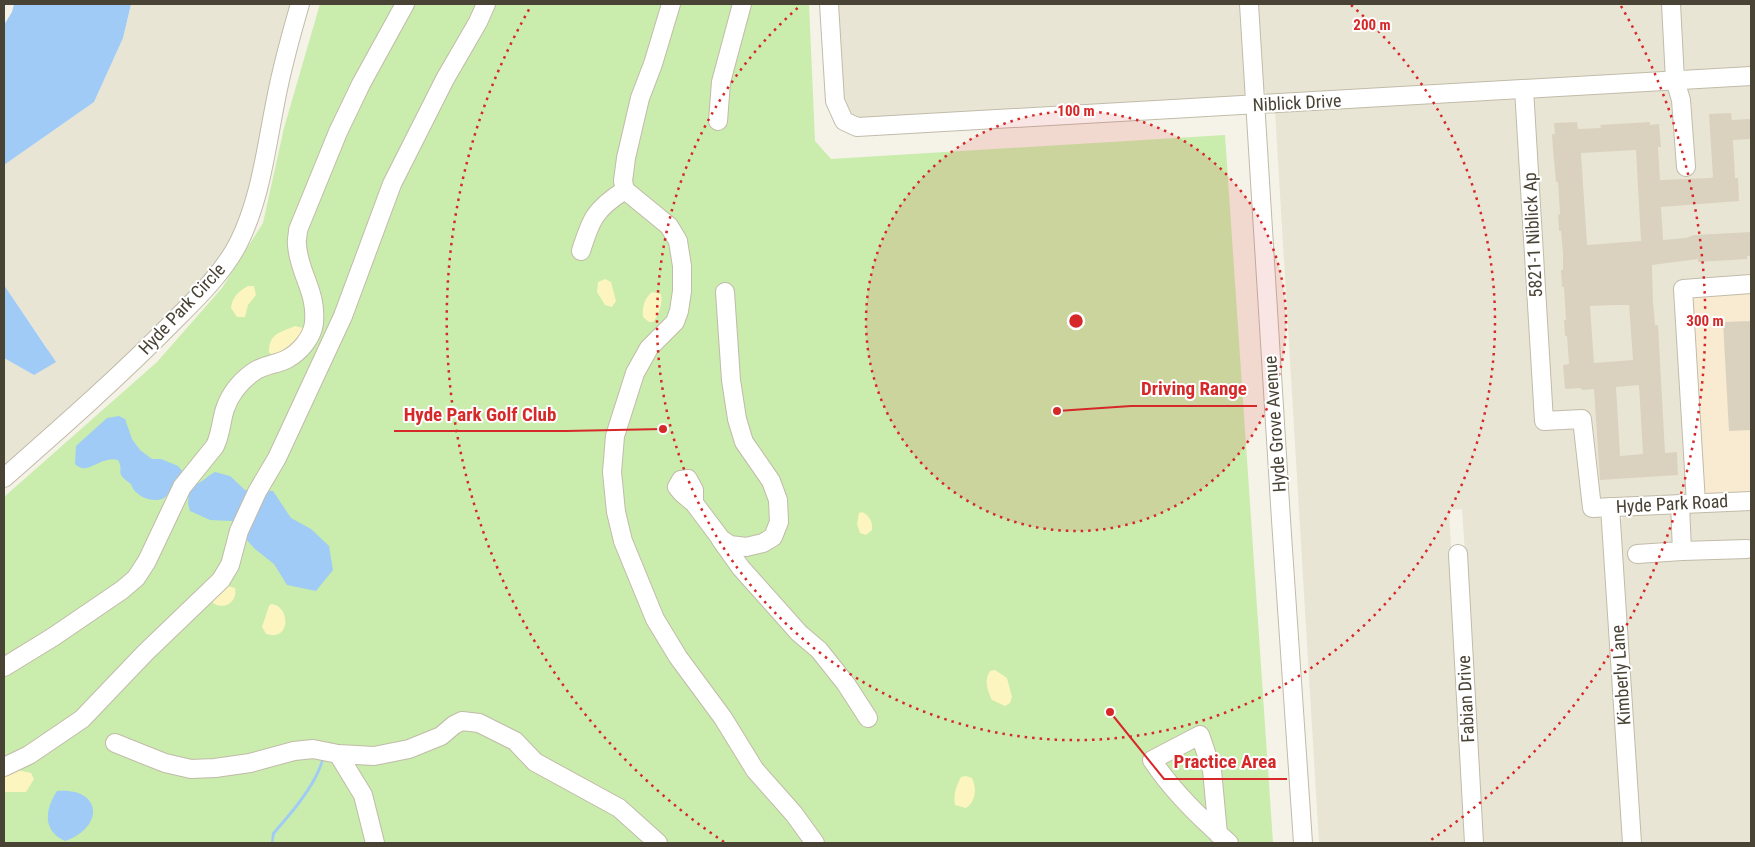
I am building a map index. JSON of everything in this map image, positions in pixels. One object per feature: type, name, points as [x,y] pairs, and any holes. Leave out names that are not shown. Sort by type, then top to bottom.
[{"type":"street","name":"Hyde Park Circle","points":[[4,478],[158,338],[212,281],[238,244],[259,188],[285,56],[300,4]]},
{"type":"street","points":[[4,667],[53,637],[122,590],[136,578],[147,561],[182,488],[215,446],[232,393],[251,373],[263,366],[286,359],[308,340],[314,325],[314,306],[310,288],[300,261],[297,245],[298,230],[338,132],[361,84],[405,4]]},
{"type":"street","points":[[4,767],[29,755],[82,719],[139,659],[221,580],[230,565],[239,531],[257,492],[277,458],[342,316],[392,184],[445,79],[478,22],[486,4]]},
{"type":"street","points":[[671,4],[653,64],[640,98],[626,158],[623,181],[625,190],[669,226],[678,241],[682,266],[682,291],[675,322],[649,348],[635,373],[615,436],[612,472],[616,512],[623,541],[655,620],[678,657],[723,718],[755,770],[794,814],[815,843]]},
{"type":"street","points":[[718,120],[721,82],[742,4]]},
{"type":"street","name":"Niblick Drive","points":[[829,4],[835,101],[844,121],[857,127],[1751,76]]},
{"type":"street","name":"Hyde Grove Avenue","points":[[1249,4],[1303,843]]},
{"type":"street","points":[[1670,4],[1675,80],[1681,100],[1686,167]]},
{"type":"street","name":"5821-1 Niblick Ap","points":[[1524,89],[1544,421],[1582,419],[1592,508]]},
{"type":"street","points":[[581,251],[590,223],[598,210],[625,190]]},
{"type":"street","points":[[1682,551],[1688,503],[1683,289],[1751,284]]},
{"type":"street","points":[[721,540],[730,545],[746,547],[763,543],[773,537],[779,522],[778,500],[771,481],[744,442],[737,418],[731,380],[725,292]]},
{"type":"street","name":"Hyde Park Road","points":[[1592,508],[1751,501]]},
{"type":"street","points":[[694,503],[741,568],[799,632],[825,657],[846,684],[868,718]]},
{"type":"street","name":"Kimberly Lane","points":[[1610,507],[1632,843]]},
{"type":"street","points":[[1637,554],[1747,549]]},
{"type":"street","name":"Fabian Drive","points":[[1458,554],[1474,843]]},
{"type":"street","points":[[115,743],[165,763],[191,769],[215,768],[250,763],[294,751],[313,749],[338,754],[374,756],[408,749],[441,736],[462,721],[479,724],[515,741],[535,762],[619,808],[658,843]]},
{"type":"street","points":[[1200,735],[1212,770],[1224,838],[1184,802],[1162,776],[1152,760],[1200,735]]},
{"type":"street","points":[[338,754],[363,795],[375,843]]},
{"type":"shaded area","points":[[131,4],[294,4],[252,186],[237,230],[215,264],[173,314],[107,377],[4,467],[4,358],[34,375],[48,349],[4,285],[4,165],[94,102],[123,38]]},
{"type":"shaded area","points":[[835,4],[1244,4],[1248,91],[1241,100],[857,120],[847,111],[842,98]]},
{"type":"shaded area","points":[[1256,4],[1663,4],[1667,68],[1661,75],[1276,98],[1267,94],[1261,85]]},
{"type":"shaded area","points":[[1677,4],[1751,4],[1751,69],[1687,71],[1681,63]]},
{"type":"shaded area","points":[[1751,83],[1751,291],[1701,495],[1582,501],[1603,521],[1624,843],[1479,843],[1473,669],[1462,509],[1449,510],[1466,843],[1319,843],[1275,111]]},
{"type":"shaded area","points":[[1751,291],[1751,493],[1701,495],[1690,295]]},
{"type":"shaded area","points":[[1751,508],[1751,843],[1638,843],[1617,532],[1623,517],[1632,511]]},
{"type":"green space","points":[[320,4],[809,4],[815,141],[831,159],[1225,135],[1273,843],[4,843],[4,497],[157,362],[222,288],[263,223],[284,128]]},
{"type":"sand","points":[[605,279],[611,282],[616,301],[612,307],[605,305],[597,292],[598,282]]},
{"type":"sand","points":[[248,286],[254,286],[256,295],[248,305],[245,317],[237,317],[231,308],[234,298]]},
{"type":"sand","points":[[652,292],[661,294],[661,301],[659,312],[655,319],[653,322],[649,322],[643,317],[643,310],[645,300]]},
{"type":"sand","points":[[295,326],[303,328],[305,333],[288,352],[272,355],[269,352],[273,337]]},
{"type":"sand","points":[[862,512],[869,517],[872,524],[872,530],[866,535],[860,533],[857,524],[859,513]]},
{"type":"sand","points":[[227,586],[235,588],[233,601],[222,606],[213,603],[213,599]]},
{"type":"sand","points":[[271,604],[282,610],[285,616],[284,628],[280,633],[274,635],[266,634],[262,627]]},
{"type":"sand","points":[[995,670],[1007,678],[1012,697],[1010,703],[1005,706],[992,700],[988,689],[988,674],[990,671]]},
{"type":"sand","points":[[13,769],[31,773],[34,779],[26,792],[4,792],[4,771]]},
{"type":"sand","points":[[961,777],[972,778],[975,790],[972,802],[966,808],[955,805],[954,798],[956,787]]},
{"type":"water","points":[[14,4],[131,4],[123,38],[94,102],[4,165],[4,25],[12,12]]},
{"type":"water","points":[[4,285],[56,362],[34,375],[4,358]]},
{"type":"water","points":[[119,416],[125,419],[132,439],[140,450],[152,459],[161,459],[178,466],[183,472],[183,478],[193,485],[215,472],[230,476],[245,490],[273,491],[291,518],[311,529],[329,546],[333,570],[316,591],[287,585],[274,564],[255,549],[245,538],[244,530],[232,521],[210,520],[190,511],[188,504],[189,490],[175,485],[160,500],[144,498],[122,477],[118,460],[106,460],[85,468],[75,464],[76,446],[107,418]]},
{"type":"water","points":[[323,753],[325,754],[322,765],[312,786],[298,807],[275,834],[273,843],[271,843],[272,833],[295,806],[309,785],[320,764]]},
{"type":"water","points":[[57,791],[72,791],[83,795],[90,801],[93,809],[92,818],[87,827],[78,835],[65,841],[52,832],[49,826],[48,812]]},
{"type":"building","points":[[1731,113],[1732,120],[1751,119],[1751,139],[1733,140],[1735,178],[1738,178],[1739,201],[1661,207],[1663,240],[1686,238],[1694,235],[1751,232],[1751,256],[1747,256],[1747,259],[1698,262],[1698,259],[1652,265],[1655,325],[1658,325],[1665,453],[1677,452],[1678,475],[1600,480],[1594,389],[1565,389],[1563,365],[1569,364],[1567,336],[1565,336],[1564,287],[1562,287],[1563,253],[1561,231],[1559,231],[1558,182],[1556,182],[1552,134],[1555,134],[1554,123],[1577,122],[1578,129],[1601,128],[1600,125],[1650,122],[1650,125],[1659,124],[1661,147],[1658,147],[1660,180],[1711,178],[1713,177],[1709,114]],"holes":[[[1636,150],[1641,241],[1587,245],[1581,153]],[[1629,305],[1633,360],[1594,363],[1590,306]],[[1639,385],[1643,454],[1620,456],[1616,387]]]},
{"type":"building","points":[[1751,321],[1751,430],[1729,431],[1723,322]]},
{"type":"place","name":"Driving Range","points":[[1057,411]]},
{"type":"place","name":"Hyde Park Golf Club","points":[[663,429]]},
{"type":"place","name":"Practice Area","points":[[1110,712]]}]
